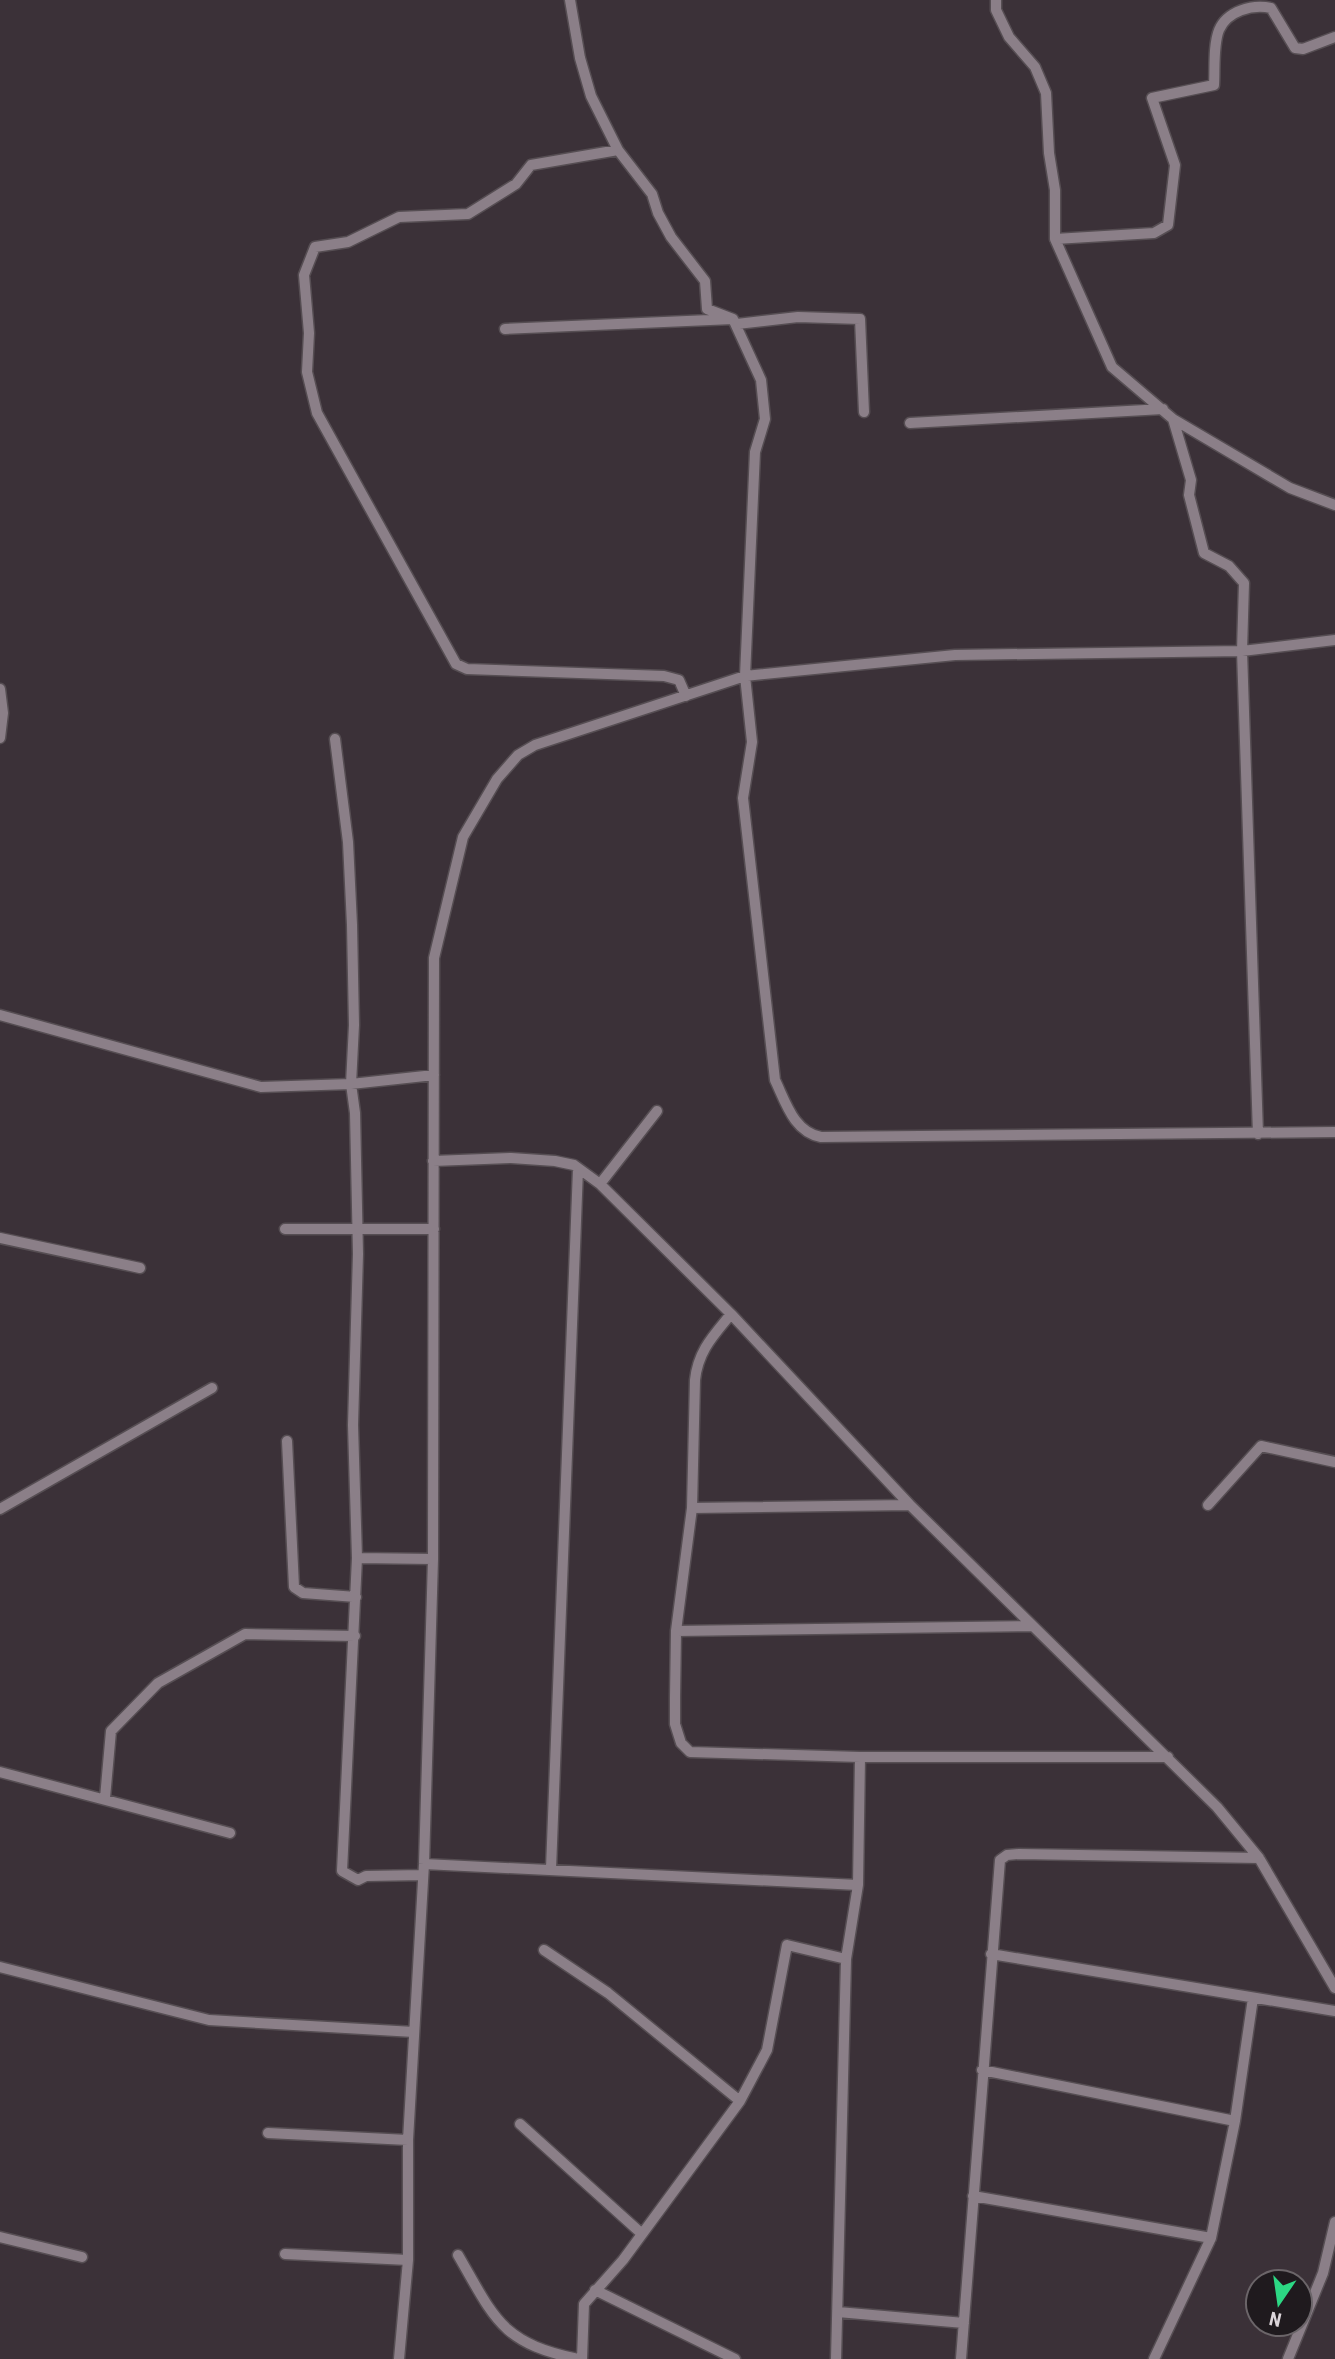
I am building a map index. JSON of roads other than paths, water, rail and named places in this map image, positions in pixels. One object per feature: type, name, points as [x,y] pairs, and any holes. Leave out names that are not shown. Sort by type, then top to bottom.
[{"type":"street","points":[[570,0],[580,58],[591,96],[618,150],[652,194],[657,213],[678,249],[705,281],[707,309],[735,321],[761,380],[765,419],[755,452],[745,676],[752,742],[743,798],[774,1072],[793,1116],[803,1129],[821,1137],[1335,1132]]},
{"type":"street","points":[[996,0],[996,10],[1009,37],[1035,67],[1046,93],[1049,153],[1055,190],[1055,239],[1107,358],[1122,376],[1173,419],[1290,488],[1335,505]]},
{"type":"street","points":[[1055,239],[1154,233],[1168,225],[1175,165],[1152,99],[1214,85],[1219,30],[1233,14],[1253,8],[1271,8],[1295,48],[1303,48],[1335,37]]},
{"type":"street","points":[[618,150],[531,165],[516,184],[468,214],[399,217],[348,242],[315,247],[304,275],[309,333],[307,372],[317,413],[336,451],[456,664],[467,669],[664,676],[679,680],[686,696]]},
{"type":"street","points":[[505,329],[799,317],[860,319],[864,412]]},
{"type":"street","points":[[910,423],[1163,409]]},
{"type":"street","points":[[1173,419],[1191,480],[1189,495],[1205,553],[1229,566],[1244,583],[1242,651],[1258,1134]]},
{"type":"street","points":[[399,2359],[408,2260],[408,2140],[423,1869],[433,1559],[434,958],[463,837],[498,779],[518,755],[535,745],[745,676],[956,654],[1242,651],[1335,640]]},
{"type":"street","points":[[0,689],[3,713],[0,738]]},
{"type":"street","points":[[335,739],[348,842],[352,925],[354,1025],[351,1084],[355,1113],[357,1230],[353,1425],[357,1558],[342,1871],[358,1880],[366,1876],[423,1869],[551,1869],[858,1885]]},
{"type":"street","points":[[0,1015],[261,1087],[351,1084],[435,1075]]},
{"type":"street","points":[[600,1184],[657,1111]]},
{"type":"street","points":[[433,1161],[537,1159],[579,1168],[600,1184],[731,1314],[910,1505],[1217,1807],[1259,1858],[1335,1988]]},
{"type":"street","points":[[551,1869],[579,1168]]},
{"type":"street","points":[[285,1228],[433,1229]]},
{"type":"street","points":[[0,1238],[140,1269]]},
{"type":"street","points":[[731,1314],[703,1347],[697,1361],[692,1508],[676,1631],[675,1724],[681,1743],[690,1752],[860,1757],[1168,1757]]},
{"type":"street","points":[[0,1509],[212,1388]]},
{"type":"street","points":[[287,1441],[294,1587],[303,1593],[356,1597]]},
{"type":"street","points":[[1208,1505],[1261,1447],[1335,1462]]},
{"type":"street","points":[[692,1508],[910,1505]]},
{"type":"street","points":[[357,1558],[433,1559]]},
{"type":"street","points":[[676,1631],[1032,1626]]},
{"type":"street","points":[[105,1798],[111,1731],[158,1683],[245,1634],[355,1636]]},
{"type":"street","points":[[836,2359],[846,1959],[858,1885],[860,1757]]},
{"type":"street","points":[[0,1772],[230,1833]]},
{"type":"street","points":[[961,2359],[1000,1860],[1007,1855],[1259,1858]]},
{"type":"street","points":[[458,2255],[483,2298],[511,2333],[544,2352],[580,2359],[584,2304],[623,2260],[740,2101],[767,2050],[787,1945],[846,1959]]},
{"type":"street","points":[[544,1950],[608,1993],[740,2101]]},
{"type":"street","points":[[991,1954],[1335,2011]]},
{"type":"street","points":[[0,1967],[209,2020],[414,2032]]},
{"type":"street","points":[[1154,2359],[1211,2238],[1235,2121],[1252,1998]]},
{"type":"street","points":[[982,2070],[1235,2121]]},
{"type":"street","points":[[520,2124],[642,2234]]},
{"type":"street","points":[[268,2133],[408,2140]]},
{"type":"street","points":[[973,2196],[1211,2238]]},
{"type":"street","points":[[1287,2359],[1323,2273],[1335,2222]]},
{"type":"street","points":[[0,2237],[82,2257]]},
{"type":"street","points":[[285,2254],[408,2260]]},
{"type":"street","points":[[594,2290],[734,2359]]},
{"type":"street","points":[[838,2312],[964,2323]]}]
